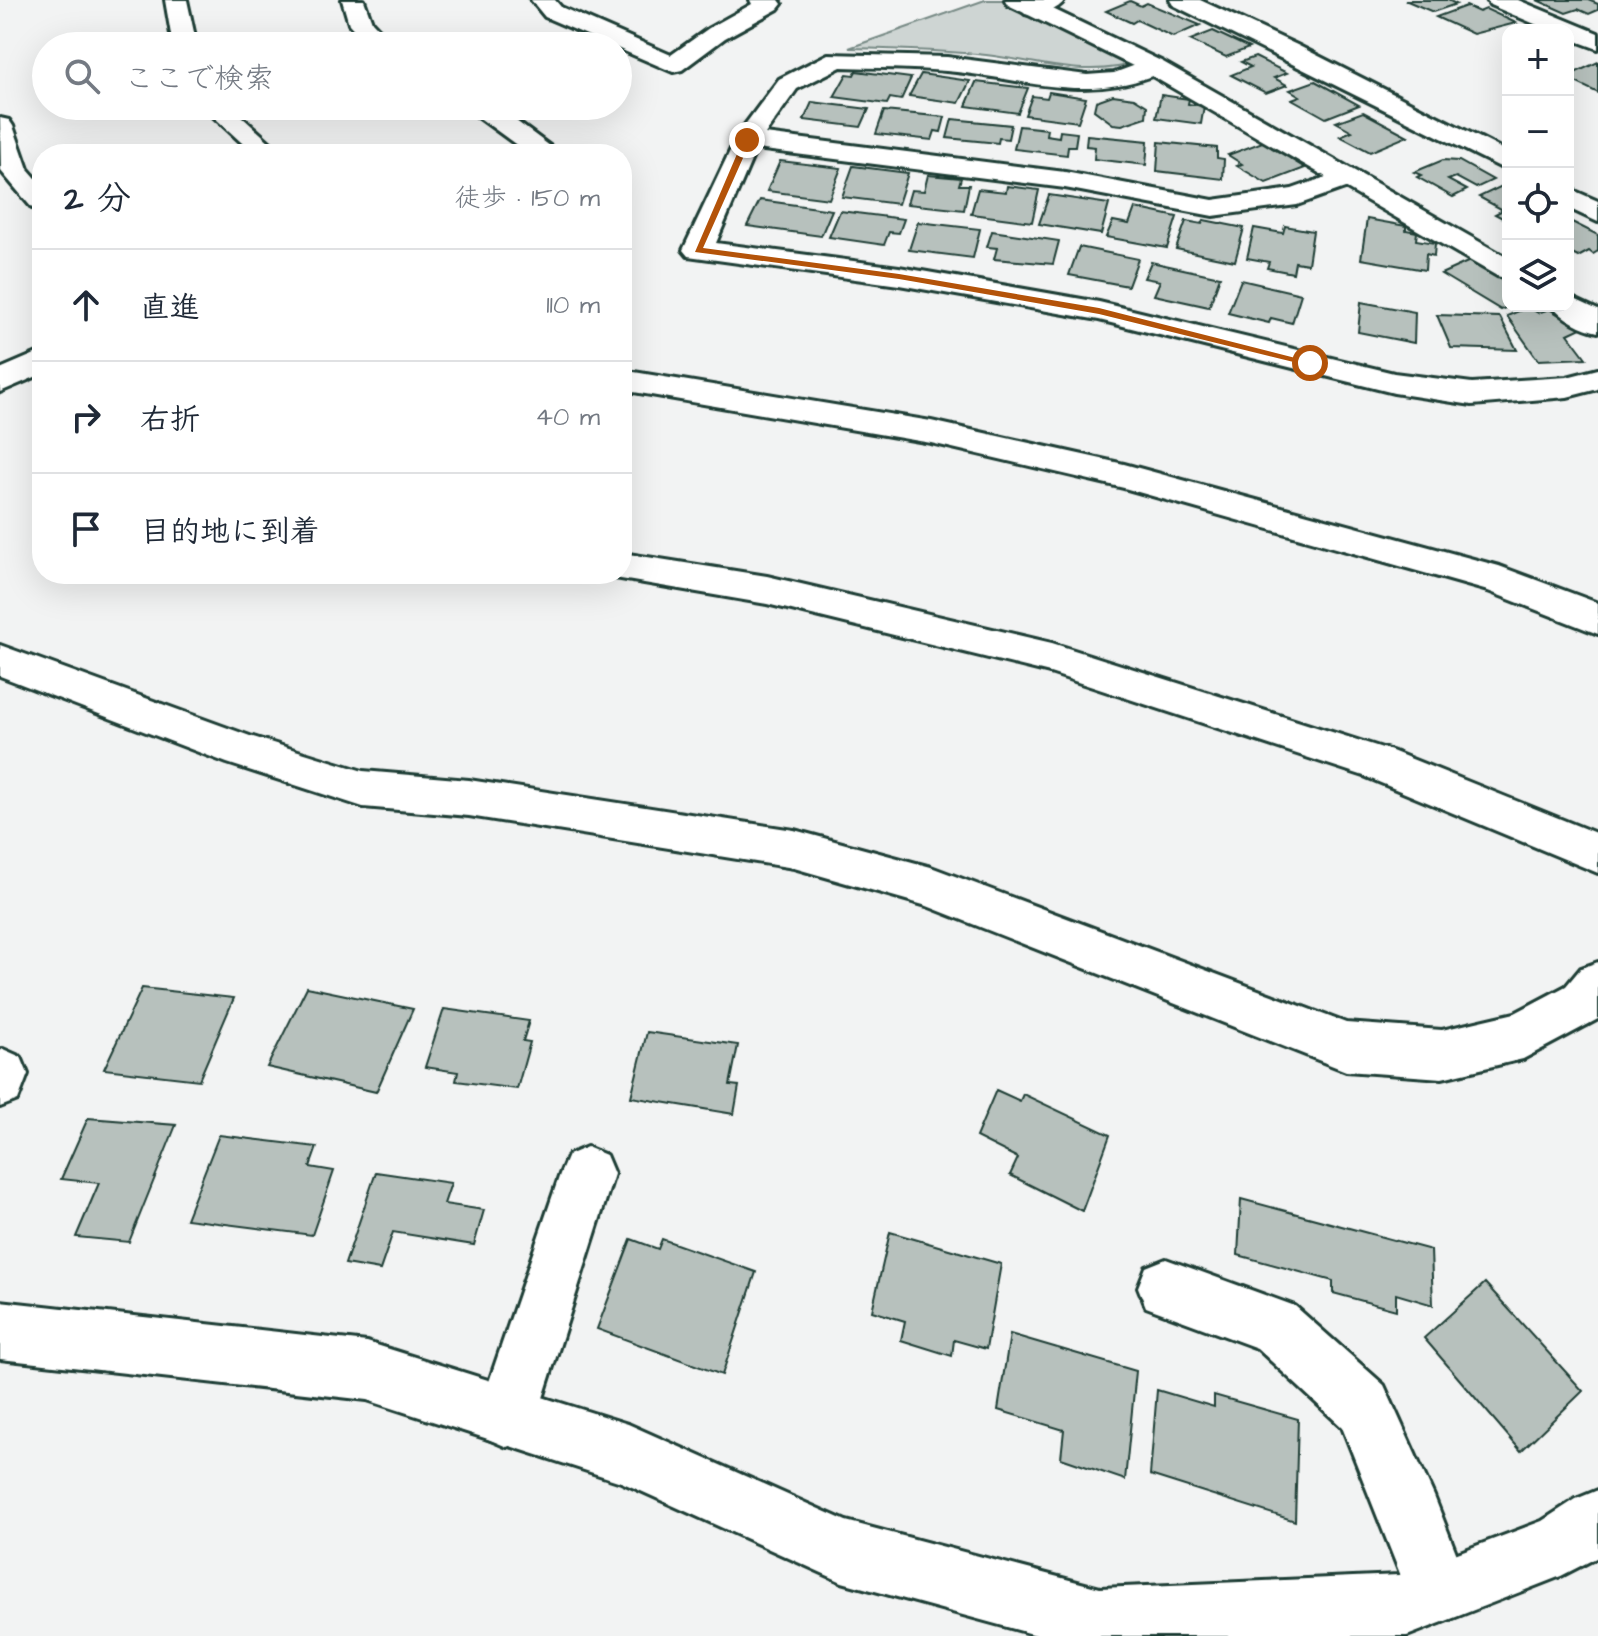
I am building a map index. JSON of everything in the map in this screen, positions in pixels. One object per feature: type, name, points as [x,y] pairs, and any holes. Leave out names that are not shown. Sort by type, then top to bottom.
[{"type":"street","points":[[176,0],[182,32]]},
{"type":"street","points":[[353,0],[361,24],[369,32]]},
{"type":"street","points":[[542,0],[553,12],[598,32]]},
{"type":"street","points":[[632,47],[673,65],[717,33],[770,4],[761,0]]},
{"type":"street","points":[[1181,0],[1302,57],[1502,160]]},
{"type":"street","points":[[1498,0],[1598,42]]},
{"type":"street","points":[[1034,3],[1350,177],[1502,266]]},
{"type":"street","points":[[1154,67],[1118,80],[1087,83],[947,64],[837,59],[788,84],[747,140],[698,250],[899,276],[1099,311],[1394,383],[1472,394],[1567,387],[1598,379]]},
{"type":"street","points":[[231,120],[259,144]]},
{"type":"street","points":[[497,120],[533,144]]},
{"type":"street","points":[[0,126],[15,171],[32,191]]},
{"type":"street","points":[[747,140],[1065,180],[1213,208],[1297,197],[1350,177]]},
{"type":"street","points":[[1574,199],[1598,213]]},
{"type":"street","points":[[1574,309],[1598,323]]},
{"type":"street","points":[[0,382],[32,366]]},
{"type":"street","points":[[632,382],[931,432],[1124,476],[1499,580],[1598,619]]},
{"type":"street","points":[[632,569],[767,590],[1052,658],[1377,763],[1598,854]]},
{"type":"street","points":[[0,660],[242,751],[363,789],[469,798],[794,849],[931,887],[1346,1047],[1442,1054],[1511,1038],[1523,1035],[1583,1002],[1598,984]]},
{"type":"street","points":[[507,1417],[587,1174]]},
{"type":"street","points":[[1166,1287],[1275,1326],[1363,1406],[1412,1518],[1439,1591]]},
{"type":"street","points":[[0,1330],[367,1371],[628,1454],[842,1551],[1100,1620],[1399,1607],[1561,1545],[1598,1521]]},
{"type":"shaded area","points":[[985,0],[1006,0],[1139,62],[1119,67],[1081,69],[969,53],[849,48]]},
{"type":"building","points":[[1405,0],[1448,0],[1456,4],[1433,12]]},
{"type":"building","points":[[1537,0],[1588,0],[1598,4],[1598,10],[1589,14],[1578,9],[1566,13]]},
{"type":"building","points":[[1130,1],[1141,6],[1147,3],[1200,25],[1173,37],[1137,20],[1132,23],[1106,11]]},
{"type":"building","points":[[1466,6],[1479,12],[1486,9],[1516,23],[1502,24],[1502,27],[1473,34],[1436,17]]},
{"type":"building","points":[[1213,31],[1249,48],[1226,57],[1190,40]]},
{"type":"building","points":[[1255,57],[1287,73],[1274,78],[1287,85],[1266,93],[1231,75],[1251,67],[1241,62]]},
{"type":"building","points":[[1598,62],[1598,93],[1574,81],[1574,73]]},
{"type":"building","points":[[856,71],[911,78],[901,100],[890,98],[887,104],[834,97],[847,74],[854,75]]},
{"type":"building","points":[[921,74],[970,81],[959,103],[909,96]]},
{"type":"building","points":[[1315,81],[1359,105],[1326,118],[1292,99],[1300,96],[1290,90]]},
{"type":"building","points":[[976,82],[1028,88],[1018,113],[966,106]]},
{"type":"building","points":[[1049,92],[1086,98],[1078,122],[1025,115],[1032,96],[1047,98]]},
{"type":"building","points":[[1113,95],[1134,98],[1147,106],[1146,117],[1122,125],[1113,124],[1094,110],[1096,101]]},
{"type":"building","points":[[1161,95],[1189,99],[1188,104],[1204,106],[1201,124],[1156,118]]},
{"type":"building","points":[[812,102],[869,109],[861,127],[804,120]]},
{"type":"building","points":[[884,111],[945,117],[941,132],[935,131],[932,140],[876,134]]},
{"type":"building","points":[[1363,112],[1408,136],[1370,152],[1340,136],[1352,131],[1336,122]]},
{"type":"building","points":[[952,119],[1011,125],[1008,139],[999,138],[998,143],[947,138]]},
{"type":"building","points":[[1019,126],[1047,129],[1046,135],[1059,137],[1060,131],[1077,133],[1075,146],[1068,146],[1067,155],[1014,149]]},
{"type":"building","points":[[1087,135],[1148,141],[1146,165],[1094,159],[1095,147],[1086,146]]},
{"type":"building","points":[[1265,141],[1305,168],[1266,183],[1237,166],[1242,164],[1228,155]]},
{"type":"building","points":[[1159,142],[1217,148],[1217,158],[1224,159],[1223,179],[1157,171]]},
{"type":"building","points":[[1443,160],[1459,161],[1493,180],[1476,188],[1456,177],[1448,180],[1467,190],[1453,197],[1417,177],[1421,175],[1414,172]]},
{"type":"building","points":[[780,161],[841,168],[829,199],[767,191]]},
{"type":"building","points":[[853,166],[908,173],[898,204],[842,197]]},
{"type":"building","points":[[928,175],[961,178],[959,185],[969,185],[964,210],[907,204],[911,190],[924,191]]},
{"type":"building","points":[[1007,186],[1039,190],[1032,222],[971,214],[978,189],[1006,192]]},
{"type":"building","points":[[1502,186],[1502,209],[1479,197]]},
{"type":"building","points":[[1049,195],[1109,204],[1101,234],[1039,224]]},
{"type":"building","points":[[760,200],[832,210],[821,236],[747,226]]},
{"type":"building","points":[[1135,208],[1177,217],[1167,248],[1106,237],[1113,221],[1129,224]]},
{"type":"building","points":[[840,211],[904,219],[899,233],[889,232],[884,245],[829,237]]},
{"type":"building","points":[[1367,219],[1406,226],[1406,230],[1417,232],[1416,240],[1435,243],[1434,256],[1426,254],[1425,270],[1361,259]]},
{"type":"building","points":[[1204,220],[1244,228],[1235,261],[1176,249],[1186,221],[1202,224]]},
{"type":"building","points":[[918,222],[980,229],[973,258],[909,250]]},
{"type":"building","points":[[1574,223],[1598,235],[1598,251],[1593,254],[1589,251],[1578,257],[1574,255]]},
{"type":"building","points":[[1285,226],[1313,231],[1308,264],[1295,262],[1293,273],[1267,268],[1269,262],[1247,258],[1254,228],[1283,233]]},
{"type":"building","points":[[992,231],[1059,241],[1053,264],[994,259],[997,248],[987,247]]},
{"type":"building","points":[[1079,247],[1138,259],[1128,286],[1069,275]]},
{"type":"building","points":[[1470,261],[1502,280],[1502,310],[1501,310],[1441,274]]},
{"type":"building","points":[[1151,262],[1220,277],[1209,307],[1154,295],[1160,281],[1144,278]]},
{"type":"building","points":[[1241,280],[1301,294],[1292,323],[1271,318],[1269,323],[1228,313]]},
{"type":"building","points":[[1361,302],[1415,312],[1414,343],[1358,332]]},
{"type":"building","points":[[1516,312],[1554,312],[1581,328],[1568,334],[1586,358],[1538,360],[1507,316]]},
{"type":"building","points":[[1437,315],[1500,317],[1517,350],[1451,348]]},
{"type":"building","points":[[307,987],[413,1009],[376,1092],[267,1067]]},
{"type":"building","points":[[142,988],[234,998],[199,1080],[104,1069]]},
{"type":"building","points":[[444,1009],[529,1021],[523,1041],[530,1042],[517,1089],[456,1081],[458,1072],[425,1067]]},
{"type":"building","points":[[647,1032],[738,1045],[730,1085],[739,1086],[734,1114],[631,1097]]},
{"type":"building","points":[[996,1090],[1020,1101],[1023,1094],[1110,1135],[1082,1211],[1010,1175],[1018,1158],[976,1137]]},
{"type":"building","points":[[88,1118],[176,1125],[129,1242],[76,1237],[99,1183],[61,1179]]},
{"type":"building","points":[[219,1135],[317,1147],[310,1167],[334,1171],[312,1235],[186,1219]]},
{"type":"building","points":[[376,1172],[451,1183],[444,1204],[484,1210],[474,1245],[393,1232],[380,1270],[345,1264]]},
{"type":"building","points":[[1241,1199],[1431,1250],[1433,1305],[1396,1294],[1396,1310],[1333,1293],[1333,1281],[1238,1255]]},
{"type":"building","points":[[890,1232],[1001,1264],[986,1349],[954,1340],[952,1356],[901,1340],[905,1321],[872,1311]]},
{"type":"building","points":[[631,1239],[658,1249],[662,1239],[756,1272],[722,1375],[597,1329]]},
{"type":"building","points":[[1485,1283],[1583,1391],[1521,1451],[1424,1338]]},
{"type":"building","points":[[1010,1334],[1136,1371],[1125,1480],[1061,1458],[1064,1430],[998,1410]]},
{"type":"building","points":[[1157,1390],[1214,1407],[1214,1395],[1298,1419],[1295,1521],[1150,1475]]},
{"type":"route","points":[[747,140],[698,250],[899,276],[1099,311],[1310,363]]}]
